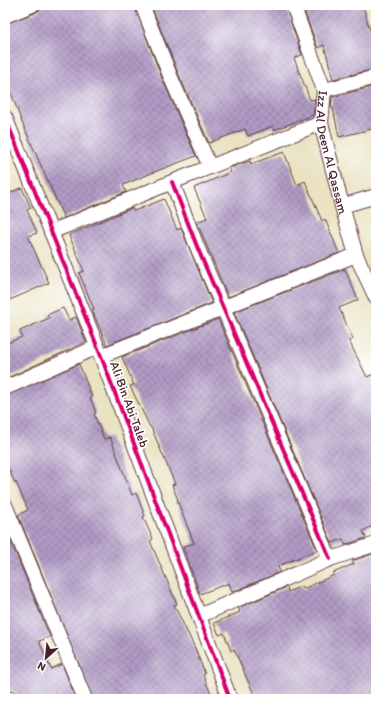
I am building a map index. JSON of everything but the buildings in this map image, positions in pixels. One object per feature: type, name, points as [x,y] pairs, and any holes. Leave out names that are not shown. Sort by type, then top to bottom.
[{"type":"street","points":[[5,16],[32,5]]},
{"type":"street","points":[[142,5],[171,78],[210,167]]},
{"type":"street","name":"Izz Al Deen Al Qassam","points":[[293,5],[324,90],[321,123],[342,206],[356,255],[376,298]]},
{"type":"street","points":[[324,90],[376,77]]},
{"type":"street","name":"Ali Bin Abi Taleb","points":[[5,117],[99,351],[230,699]]},
{"type":"street","points":[[51,232],[321,123]]},
{"type":"street","points":[[172,182],[198,249],[224,306],[279,441],[330,559]]},
{"type":"street","points":[[342,206],[376,196]]},
{"type":"street","points":[[5,388],[99,351],[224,306],[356,255]]},
{"type":"street","points":[[6,511],[85,699]]},
{"type":"street","points":[[199,616],[330,559],[376,544]]},
{"type":"cycle path","points":[[5,117],[101,356],[230,699]]},
{"type":"cycle path","points":[[172,182],[198,249],[330,559]]}]
